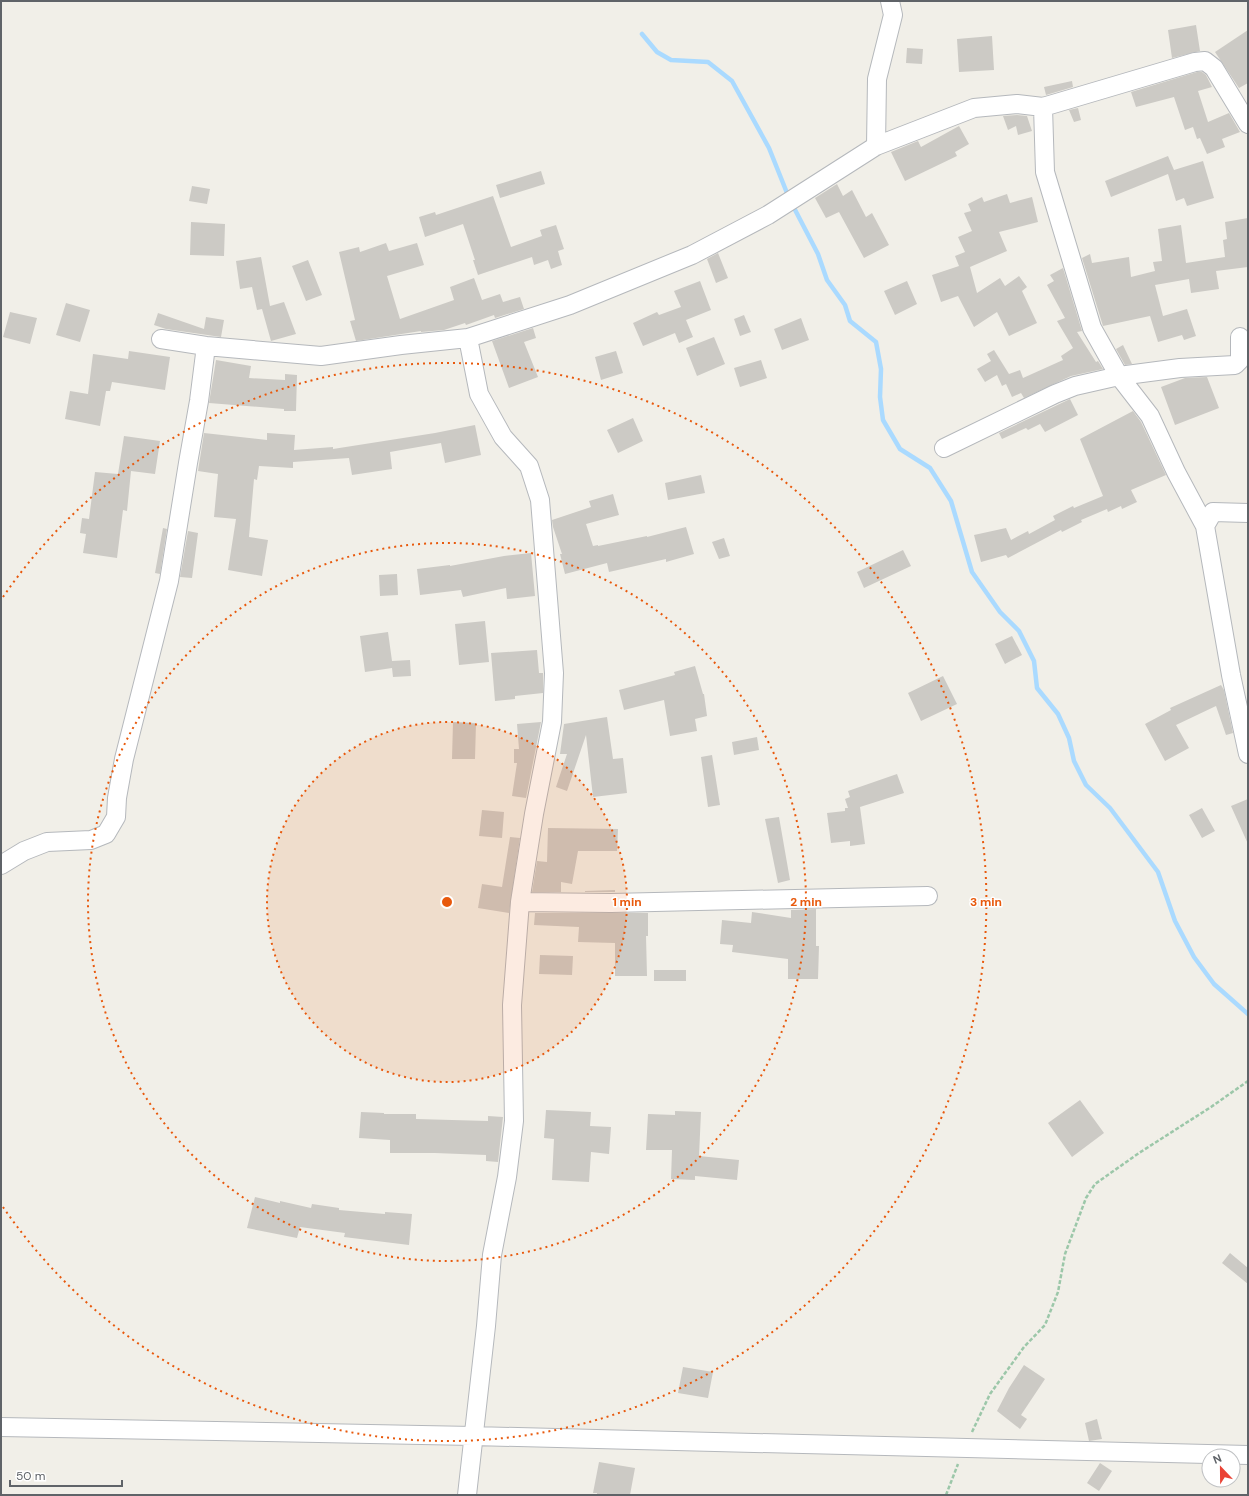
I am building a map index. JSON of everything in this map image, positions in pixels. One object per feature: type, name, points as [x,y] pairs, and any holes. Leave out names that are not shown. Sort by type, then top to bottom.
[{"type":"street","points":[[876,146],[877,79],[893,15],[890,1]]},
{"type":"street","points":[[162,338],[206,346],[321,356],[468,338],[570,305],[692,255],[768,215],[876,146],[974,108],[1017,104],[1043,106],[1195,62],[1204,61],[1214,68],[1248,124]]},
{"type":"street","points":[[1043,106],[1045,172],[1092,328],[1119,376],[1150,416],[1176,472],[1205,526],[1231,675],[1248,754]]},
{"type":"street","points":[[944,448],[1055,394],[1075,386],[1119,376],[1180,368],[1235,365],[1240,360],[1240,337]]},
{"type":"street","points":[[467,1495],[486,1326],[492,1255],[507,1177],[514,1121],[512,1005],[520,902],[534,814],[552,722],[554,673],[540,500],[529,466],[503,437],[478,394],[468,338]]},
{"type":"street","points":[[1,865],[24,851],[47,842],[91,840],[106,834],[116,817],[117,798],[124,759],[169,582],[199,401],[206,346]]},
{"type":"street","points":[[1205,526],[1213,512],[1248,513]]},
{"type":"street","points":[[520,902],[611,903],[928,896]]},
{"type":"street","points":[[1,1427],[473,1436],[1248,1455]]},
{"type":"path","points":[[946,1495],[965,1448],[990,1394],[1024,1347],[1044,1325],[1058,1292],[1065,1254],[1086,1198],[1095,1184],[1248,1081]]},
{"type":"building","points":[[1196,25],[1200,51],[1172,58],[1168,30]]},
{"type":"building","points":[[1248,30],[1248,83],[1239,88],[1215,52]]},
{"type":"building","points":[[992,36],[994,70],[959,72],[957,39]]},
{"type":"building","points":[[907,48],[923,49],[922,64],[906,63]]},
{"type":"building","points":[[1197,72],[1202,72],[1206,75],[1212,87],[1198,91],[1208,122],[1229,113],[1240,132],[1222,139],[1225,147],[1207,154],[1200,138],[1197,139],[1193,127],[1185,130],[1174,97],[1136,107],[1131,92]]},
{"type":"building","points":[[1072,81],[1073,87],[1046,95],[1044,87]]},
{"type":"building","points":[[1078,108],[1081,120],[1074,122],[1069,110]]},
{"type":"building","points":[[1003,116],[1027,116],[1032,131],[1018,135],[1016,126],[1008,130]]},
{"type":"building","points":[[959,126],[969,144],[955,152],[957,156],[905,181],[891,152],[918,141],[921,147]]},
{"type":"building","points":[[1168,156],[1174,170],[1203,161],[1214,198],[1187,206],[1184,198],[1176,201],[1168,174],[1111,197],[1105,181]]},
{"type":"building","points":[[541,171],[545,184],[500,198],[496,185]]},
{"type":"building","points":[[837,184],[843,196],[852,190],[866,217],[872,213],[889,245],[864,258],[839,212],[826,218],[815,198]]},
{"type":"building","points":[[192,186],[210,189],[207,204],[189,201]]},
{"type":"building","points":[[1007,194],[1010,203],[1032,197],[1038,222],[999,232],[1007,251],[970,267],[977,293],[1000,278],[1005,286],[1019,276],[1027,287],[1022,291],[1037,323],[1009,336],[997,312],[974,327],[958,296],[941,302],[932,275],[959,266],[955,256],[965,252],[958,237],[972,231],[964,213],[971,211],[968,204],[982,197],[984,202]]},
{"type":"building","points":[[493,196],[511,247],[542,236],[540,230],[556,225],[564,249],[558,251],[562,265],[551,269],[548,260],[534,265],[532,257],[478,275],[473,260],[475,260],[463,224],[425,237],[419,217],[435,212],[436,215]]},
{"type":"building","points":[[1248,218],[1248,267],[1216,271],[1219,289],[1191,293],[1189,279],[1155,285],[1163,316],[1187,309],[1196,336],[1184,340],[1182,335],[1158,342],[1150,316],[1103,326],[1082,258],[1090,254],[1092,263],[1129,257],[1131,277],[1155,271],[1153,262],[1162,261],[1158,229],[1181,225],[1186,263],[1225,257],[1223,240],[1227,239],[1225,222]]},
{"type":"building","points":[[191,222],[225,224],[224,256],[190,255]]},
{"type":"building","points":[[386,243],[389,251],[417,243],[424,265],[387,276],[400,319],[454,300],[450,287],[474,278],[482,300],[500,294],[503,302],[520,297],[524,309],[495,318],[494,315],[466,325],[465,323],[444,330],[421,331],[356,341],[350,321],[355,320],[339,252],[359,247],[360,252]]},
{"type":"building","points":[[718,253],[728,278],[716,283],[707,259]]},
{"type":"building","points":[[261,257],[270,306],[284,302],[296,334],[271,341],[262,309],[257,310],[252,287],[240,289],[236,261]]},
{"type":"building","points":[[308,260],[322,295],[306,301],[292,266]]},
{"type":"building","points":[[1063,268],[1082,331],[1077,332],[1096,362],[1098,361],[1103,369],[1071,376],[1024,398],[1021,393],[1012,397],[1006,384],[1002,386],[997,375],[985,382],[977,369],[991,361],[987,354],[994,350],[1009,374],[1020,370],[1023,378],[1063,360],[1061,356],[1073,348],[1057,321],[1065,318],[1047,285],[1054,281],[1050,275]]},
{"type":"building","points":[[700,281],[711,310],[686,320],[693,337],[679,343],[675,333],[643,346],[633,323],[657,312],[659,315],[681,307],[674,291]]},
{"type":"building","points":[[907,281],[917,304],[895,315],[884,291]]},
{"type":"building","points":[[66,303],[90,310],[80,342],[56,335]]},
{"type":"building","points":[[10,312],[37,318],[30,344],[3,337]]},
{"type":"building","points":[[158,313],[204,329],[206,317],[224,320],[221,337],[166,329],[154,325]]},
{"type":"building","points":[[744,315],[751,332],[740,336],[734,319]]},
{"type":"building","points":[[801,318],[809,340],[782,350],[774,329]]},
{"type":"building","points":[[533,328],[536,338],[524,342],[538,377],[509,388],[492,341]]},
{"type":"building","points":[[714,337],[725,364],[697,376],[686,348]]},
{"type":"building","points":[[1123,345],[1132,364],[1125,365],[1116,349]]},
{"type":"building","points":[[129,351],[170,357],[165,390],[112,382],[110,391],[106,391],[100,426],[65,419],[70,391],[88,394],[93,354],[128,359]]},
{"type":"building","points":[[616,351],[623,373],[601,380],[595,357]]},
{"type":"building","points":[[216,360],[251,366],[249,378],[285,380],[285,374],[297,375],[296,411],[209,403]]},
{"type":"building","points":[[761,360],[767,378],[740,387],[734,368]]},
{"type":"building","points":[[1207,377],[1219,408],[1175,425],[1161,387],[1185,378]]},
{"type":"building","points":[[1070,399],[1078,415],[1045,432],[1040,424],[1028,430],[1026,428],[1002,439],[999,433]]},
{"type":"building","points":[[1133,411],[1141,422],[1166,475],[1131,490],[1137,502],[1122,509],[1121,506],[1108,512],[1107,509],[1081,520],[1082,522],[1062,532],[1061,530],[1008,558],[1006,555],[981,562],[974,535],[1006,528],[1011,540],[1028,531],[1029,534],[1055,520],[1053,516],[1073,506],[1074,508],[1103,496],[1080,439]]},
{"type":"building","points":[[633,418],[643,441],[618,453],[607,430]]},
{"type":"building","points":[[475,425],[481,455],[445,463],[441,443],[390,452],[392,469],[352,475],[349,458],[293,462],[293,468],[259,466],[257,480],[254,479],[249,537],[268,540],[262,576],[228,570],[236,519],[214,517],[218,474],[198,471],[204,433],[267,440],[267,433],[295,435],[294,450],[333,447],[333,449],[435,433]]},
{"type":"building","points":[[124,436],[160,441],[155,474],[131,471],[127,511],[123,510],[117,558],[83,553],[86,534],[80,533],[82,518],[89,519],[95,472],[118,474]]},
{"type":"building","points":[[701,475],[705,493],[668,500],[665,483]]},
{"type":"building","points":[[613,494],[619,515],[586,524],[593,546],[647,537],[686,527],[694,554],[666,562],[666,559],[609,572],[607,563],[565,574],[560,554],[562,554],[552,520],[591,507],[589,501]]},
{"type":"building","points":[[163,528],[167,529],[160,574],[155,573]]},
{"type":"building","points":[[188,531],[198,533],[192,578],[180,577]]},
{"type":"building","points":[[724,538],[730,556],[719,559],[712,542]]},
{"type":"building","points":[[903,550],[911,566],[864,588],[857,572]]},
{"type":"building","points":[[531,553],[535,596],[507,599],[506,588],[463,597],[461,590],[420,595],[417,569],[450,566],[504,556]]},
{"type":"building","points":[[397,574],[398,595],[380,596],[379,575]]},
{"type":"building","points":[[485,621],[489,662],[459,665],[455,624]]},
{"type":"building","points":[[388,632],[392,661],[410,660],[411,676],[393,677],[392,668],[365,672],[360,636]]},
{"type":"building","points":[[1012,636],[1022,655],[1005,664],[995,644]]},
{"type":"building","points":[[537,650],[539,673],[543,673],[543,693],[515,696],[515,699],[495,701],[491,653]]},
{"type":"building","points":[[695,666],[704,694],[707,716],[695,719],[697,731],[670,736],[664,700],[624,710],[619,690],[675,675],[674,672]]},
{"type":"building","points":[[943,676],[957,704],[921,721],[908,693]]},
{"type":"building","points":[[1221,685],[1224,690],[1233,733],[1226,735],[1216,706],[1176,725],[1189,748],[1165,761],[1145,724],[1171,710],[1170,708]]},
{"type":"building","points":[[607,717],[613,759],[623,758],[627,793],[593,797],[586,735],[567,791],[556,787],[567,754],[560,754],[564,724]]},
{"type":"building","points":[[453,722],[476,723],[475,759],[452,759]]},
{"type":"building","points":[[541,722],[526,798],[512,796],[517,763],[514,763],[514,749],[519,749],[517,724]]},
{"type":"building","points":[[757,737],[759,750],[734,755],[732,742]]},
{"type":"building","points":[[712,755],[720,805],[708,807],[701,757]]},
{"type":"building","points":[[897,774],[904,793],[860,807],[865,844],[850,846],[850,841],[831,843],[827,813],[845,811],[845,808],[848,808],[845,799],[850,797],[848,791]]},
{"type":"building","points":[[1248,799],[1248,844],[1231,806]]},
{"type":"building","points":[[1202,808],[1215,831],[1202,838],[1189,815]]},
{"type":"building","points":[[482,810],[504,812],[502,838],[479,836]]},
{"type":"building","points":[[779,817],[790,880],[778,883],[765,819]]},
{"type":"building","points":[[548,828],[618,829],[617,851],[578,851],[572,884],[561,882],[561,892],[532,892],[537,861],[547,862]]},
{"type":"building","points":[[510,837],[520,838],[509,913],[478,908],[482,884],[502,887]]},
{"type":"building","points":[[615,890],[615,892],[585,892],[585,891]]},
{"type":"building","points":[[816,909],[816,946],[819,946],[818,979],[788,979],[788,959],[732,952],[733,945],[720,944],[722,920],[751,923],[752,912],[791,918],[791,910]]},
{"type":"building","points":[[535,913],[648,913],[648,936],[646,936],[647,976],[615,976],[615,943],[578,942],[579,927],[534,925]]},
{"type":"building","points":[[540,955],[573,956],[572,975],[539,974]]},
{"type":"building","points":[[654,970],[686,970],[686,981],[654,981]]},
{"type":"building","points":[[1080,1100],[1104,1133],[1072,1157],[1048,1123]]},
{"type":"building","points":[[546,1110],[591,1112],[590,1126],[611,1127],[609,1154],[591,1152],[589,1182],[552,1180],[554,1139],[544,1138]]},
{"type":"building","points":[[675,1111],[701,1112],[699,1156],[739,1160],[737,1180],[695,1176],[695,1180],[671,1179],[672,1150],[646,1150],[648,1114],[675,1115]]},
{"type":"building","points":[[361,1112],[416,1114],[416,1119],[488,1121],[488,1116],[503,1117],[498,1162],[486,1161],[486,1155],[390,1153],[390,1140],[359,1138]]},
{"type":"building","points":[[255,1197],[311,1208],[312,1204],[339,1208],[339,1210],[385,1214],[385,1212],[412,1214],[409,1245],[344,1237],[345,1233],[300,1227],[297,1238],[247,1228]]},
{"type":"building","points":[[1230,1253],[1248,1268],[1248,1284],[1222,1263]]},
{"type":"building","points":[[1024,1365],[1045,1379],[1021,1415],[1027,1419],[1020,1429],[997,1411],[1009,1388]]},
{"type":"building","points":[[683,1367],[713,1372],[708,1398],[678,1393]]},
{"type":"building","points":[[1097,1419],[1102,1439],[1089,1441],[1085,1423]]},
{"type":"building","points":[[599,1462],[635,1468],[630,1495],[597,1495],[597,1493],[593,1493]]},
{"type":"building","points":[[1100,1463],[1112,1471],[1099,1491],[1087,1483]]},
{"type":"waterway","points":[[642,34],[657,52],[671,60],[708,62],[732,81],[769,148],[789,198]]},
{"type":"waterway","points":[[792,204],[818,254],[827,280],[845,305],[850,321],[876,342],[881,369],[880,397],[883,420],[900,449],[930,468],[951,501],[972,572],[1000,612],[1019,631],[1034,661],[1037,688],[1058,714],[1069,738],[1074,761],[1086,785],[1110,808],[1158,872],[1175,921],[1194,957],[1214,984],[1248,1014]]}]
